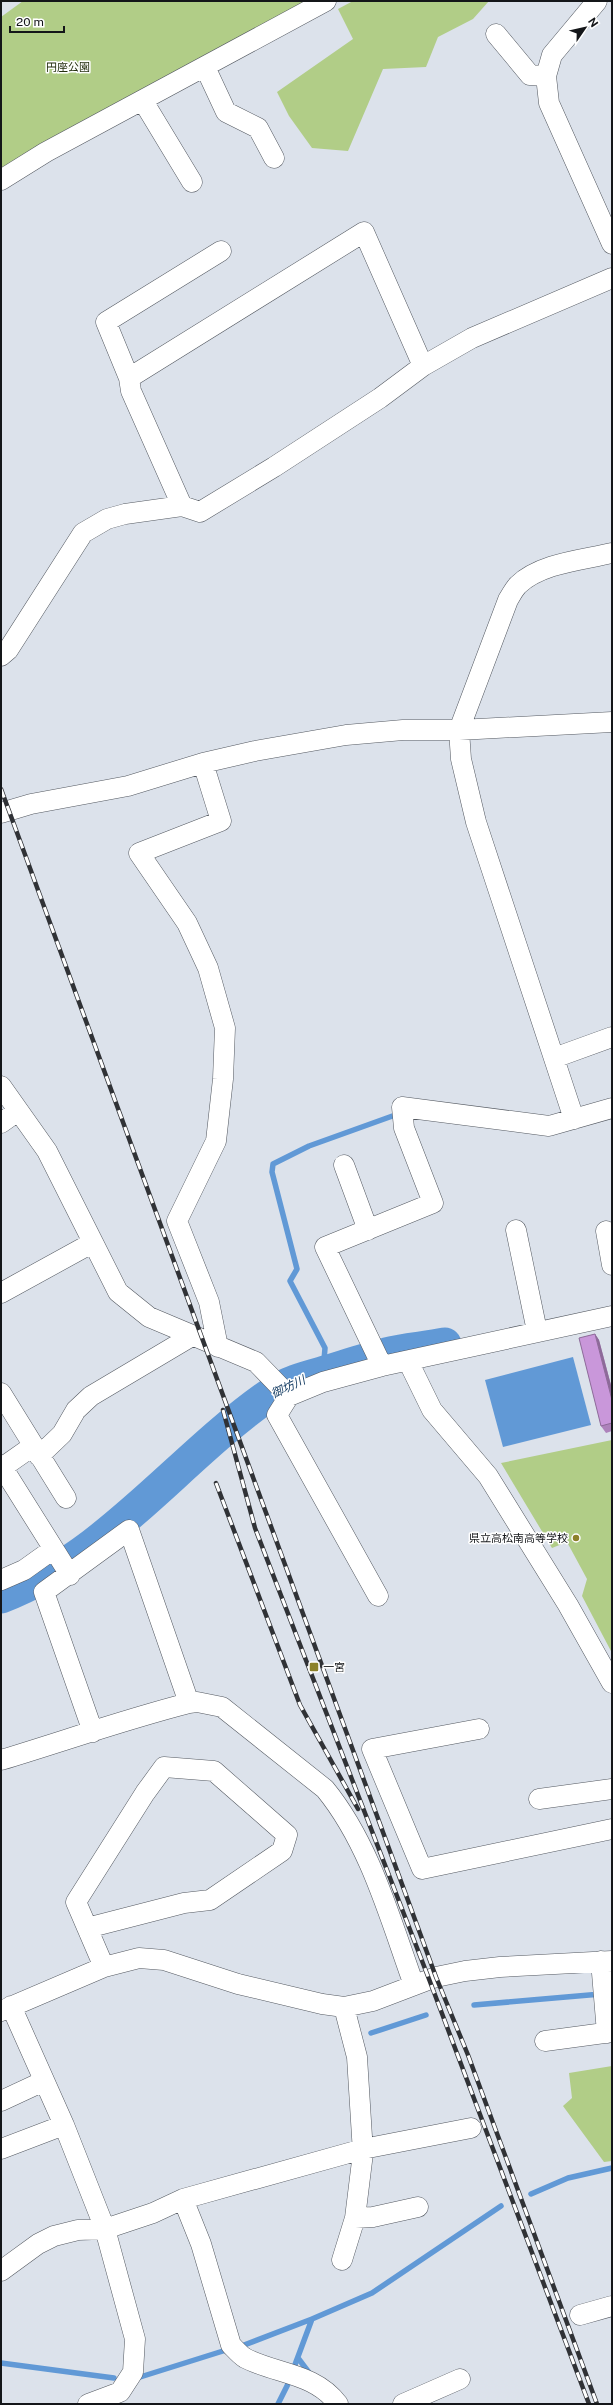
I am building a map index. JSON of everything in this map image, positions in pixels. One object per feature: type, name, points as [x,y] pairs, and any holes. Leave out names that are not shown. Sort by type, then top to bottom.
[{"type":"street","points":[[1,180],[46,152],[326,1]]},
{"type":"street","points":[[597,1],[552,55],[546,76],[549,103],[612,244]]},
{"type":"street","points":[[496,34],[530,74],[546,76]]},
{"type":"street","points":[[205,67],[226,112],[258,128],[274,158]]},
{"type":"street","points":[[143,101],[192,182]]},
{"type":"street","points":[[129,378],[364,232],[423,366]]},
{"type":"street","points":[[182,506],[131,392],[129,378],[106,322],[221,251]]},
{"type":"street","points":[[1,656],[8,650],[83,533],[107,519],[125,514],[182,506],[200,512],[301,450],[380,398],[423,366],[472,338],[612,278]]},
{"type":"street","points":[[574,1119],[476,822],[461,759],[459,730],[508,600],[518,585],[532,575],[555,566],[612,553]]},
{"type":"street","points":[[1,813],[32,804],[128,786],[203,763],[255,751],[346,735],[403,730],[459,730],[612,722]]},
{"type":"street","points":[[203,763],[220,821],[139,853],[187,922],[208,968],[225,1028],[223,1079],[216,1141],[177,1221],[209,1302],[218,1347]]},
{"type":"street","points":[[554,1058],[612,1037]]},
{"type":"street","points":[[1,1086],[47,1151],[118,1292],[149,1317],[256,1362],[285,1392]]},
{"type":"street","points":[[378,1359],[325,1248],[433,1203],[404,1128],[402,1107],[549,1126],[612,1108]]},
{"type":"street","points":[[1,1123],[18,1111]]},
{"type":"street","points":[[344,1165],[368,1230]]},
{"type":"street","points":[[516,1230],[536,1325]]},
{"type":"street","points":[[606,1231],[612,1265]]},
{"type":"street","points":[[1,1293],[92,1243]]},
{"type":"street","points":[[285,1392],[323,1382],[378,1359],[408,1361],[536,1325],[612,1316]]},
{"type":"street","points":[[70,1575],[54,1553],[2,1466],[36,1451],[62,1434],[76,1410],[91,1396],[192,1336]]},
{"type":"street","points":[[408,1361],[432,1410],[492,1482],[568,1605],[612,1683]]},
{"type":"street","points":[[285,1392],[277,1415],[378,1596]]},
{"type":"street","points":[[1,1393],[66,1498]]},
{"type":"street","points":[[93,1732],[44,1592],[70,1575],[129,1530],[189,1703]]},
{"type":"street","points":[[1,1580],[24,1570],[54,1553]]},
{"type":"street","points":[[1,1760],[93,1732],[138,1716],[189,1703],[197,1702],[222,1707],[325,1788],[338,1805],[363,1853],[383,1900],[414,1985]]},
{"type":"street","points":[[479,1729],[372,1749],[422,1870],[612,1829]]},
{"type":"street","points":[[87,1928],[184,1903],[210,1900],[282,1851],[287,1835],[214,1771],[164,1767],[145,1793],[76,1902],[87,1928],[104,1967]]},
{"type":"street","points":[[539,1799],[612,1789]]},
{"type":"street","points":[[88,2404],[120,2392],[133,2372],[135,2339],[105,2229],[64,2125],[44,2081],[6,2009],[104,1967],[139,1958],[164,1960],[238,1984],[344,2007],[373,2001],[436,1977],[466,1971],[606,1961],[609,2032],[545,2041]]},
{"type":"street","points":[[342,2260],[355,2218],[363,2149],[357,2057],[344,2007]]},
{"type":"street","points":[[1,2101],[44,2081]]},
{"type":"street","points":[[1,2149],[64,2125]]},
{"type":"street","points":[[1,2271],[38,2244],[54,2236],[78,2230],[105,2229],[153,2213],[183,2199],[363,2149],[472,2128]]},
{"type":"street","points":[[183,2199],[201,2244],[231,2345],[244,2357],[312,2382],[331,2394],[338,2404]]},
{"type":"street","points":[[355,2218],[373,2216],[418,2206]]},
{"type":"street","points":[[580,2315],[612,2306]]},
{"type":"street","points":[[403,2404],[460,2379]]},
{"type":"green space","name":"円座公園","points":[[23,1],[326,1],[1,180],[1,17]]},
{"type":"green space","points":[[353,1],[489,1],[473,19],[438,37],[426,67],[383,69],[348,151],[312,148],[289,116],[277,92],[353,39],[338,9]]},
{"type":"green space","points":[[612,1440],[612,1653],[582,1596],[587,1579],[567,1542],[552,1548],[501,1463]]},
{"type":"green space","points":[[612,2066],[612,2161],[604,2162],[563,2106],[572,2098],[569,2073]]},
{"type":"water","points":[[573,1357],[591,1425],[503,1447],[485,1380]]},
{"type":"building","points":[[595,1334],[612,1400],[612,1423],[601,1426],[579,1338]]},
{"type":"waterway","points":[[323,1373],[325,1348],[290,1281],[297,1269],[272,1172],[273,1164],[309,1146],[398,1114]]},
{"type":"waterway","name":"御坊川","points":[[1,1597],[40,1579],[76,1557],[142,1504],[238,1418],[278,1389],[304,1378],[378,1356],[445,1344]]},
{"type":"waterway","points":[[474,2005],[601,1994]]},
{"type":"waterway","points":[[371,2033],[426,2015]]},
{"type":"waterway","points":[[531,2194],[568,2178],[612,2168]]},
{"type":"waterway","points":[[293,2370],[312,2319],[372,2293],[501,2206]]},
{"type":"waterway","points":[[239,2347],[312,2319]]},
{"type":"waterway","points":[[137,2378],[223,2351]]},
{"type":"waterway","points":[[298,2358],[310,2374]]},
{"type":"waterway","points":[[1,2363],[114,2378]]},
{"type":"waterway","points":[[278,2404],[290,2380]]},
{"type":"railway","points":[[1,789],[436,1977],[468,2055],[597,2404]]},
{"type":"railway","points":[[223,1410],[255,1528],[429,1979],[589,2404]]},
{"type":"railway","points":[[216,1483],[300,1705],[358,1809]]},
{"type":"place","name":"県立高松南高等学校","points":[[576,1538]]},
{"type":"place","name":"一宮","points":[[314,1667]]}]
